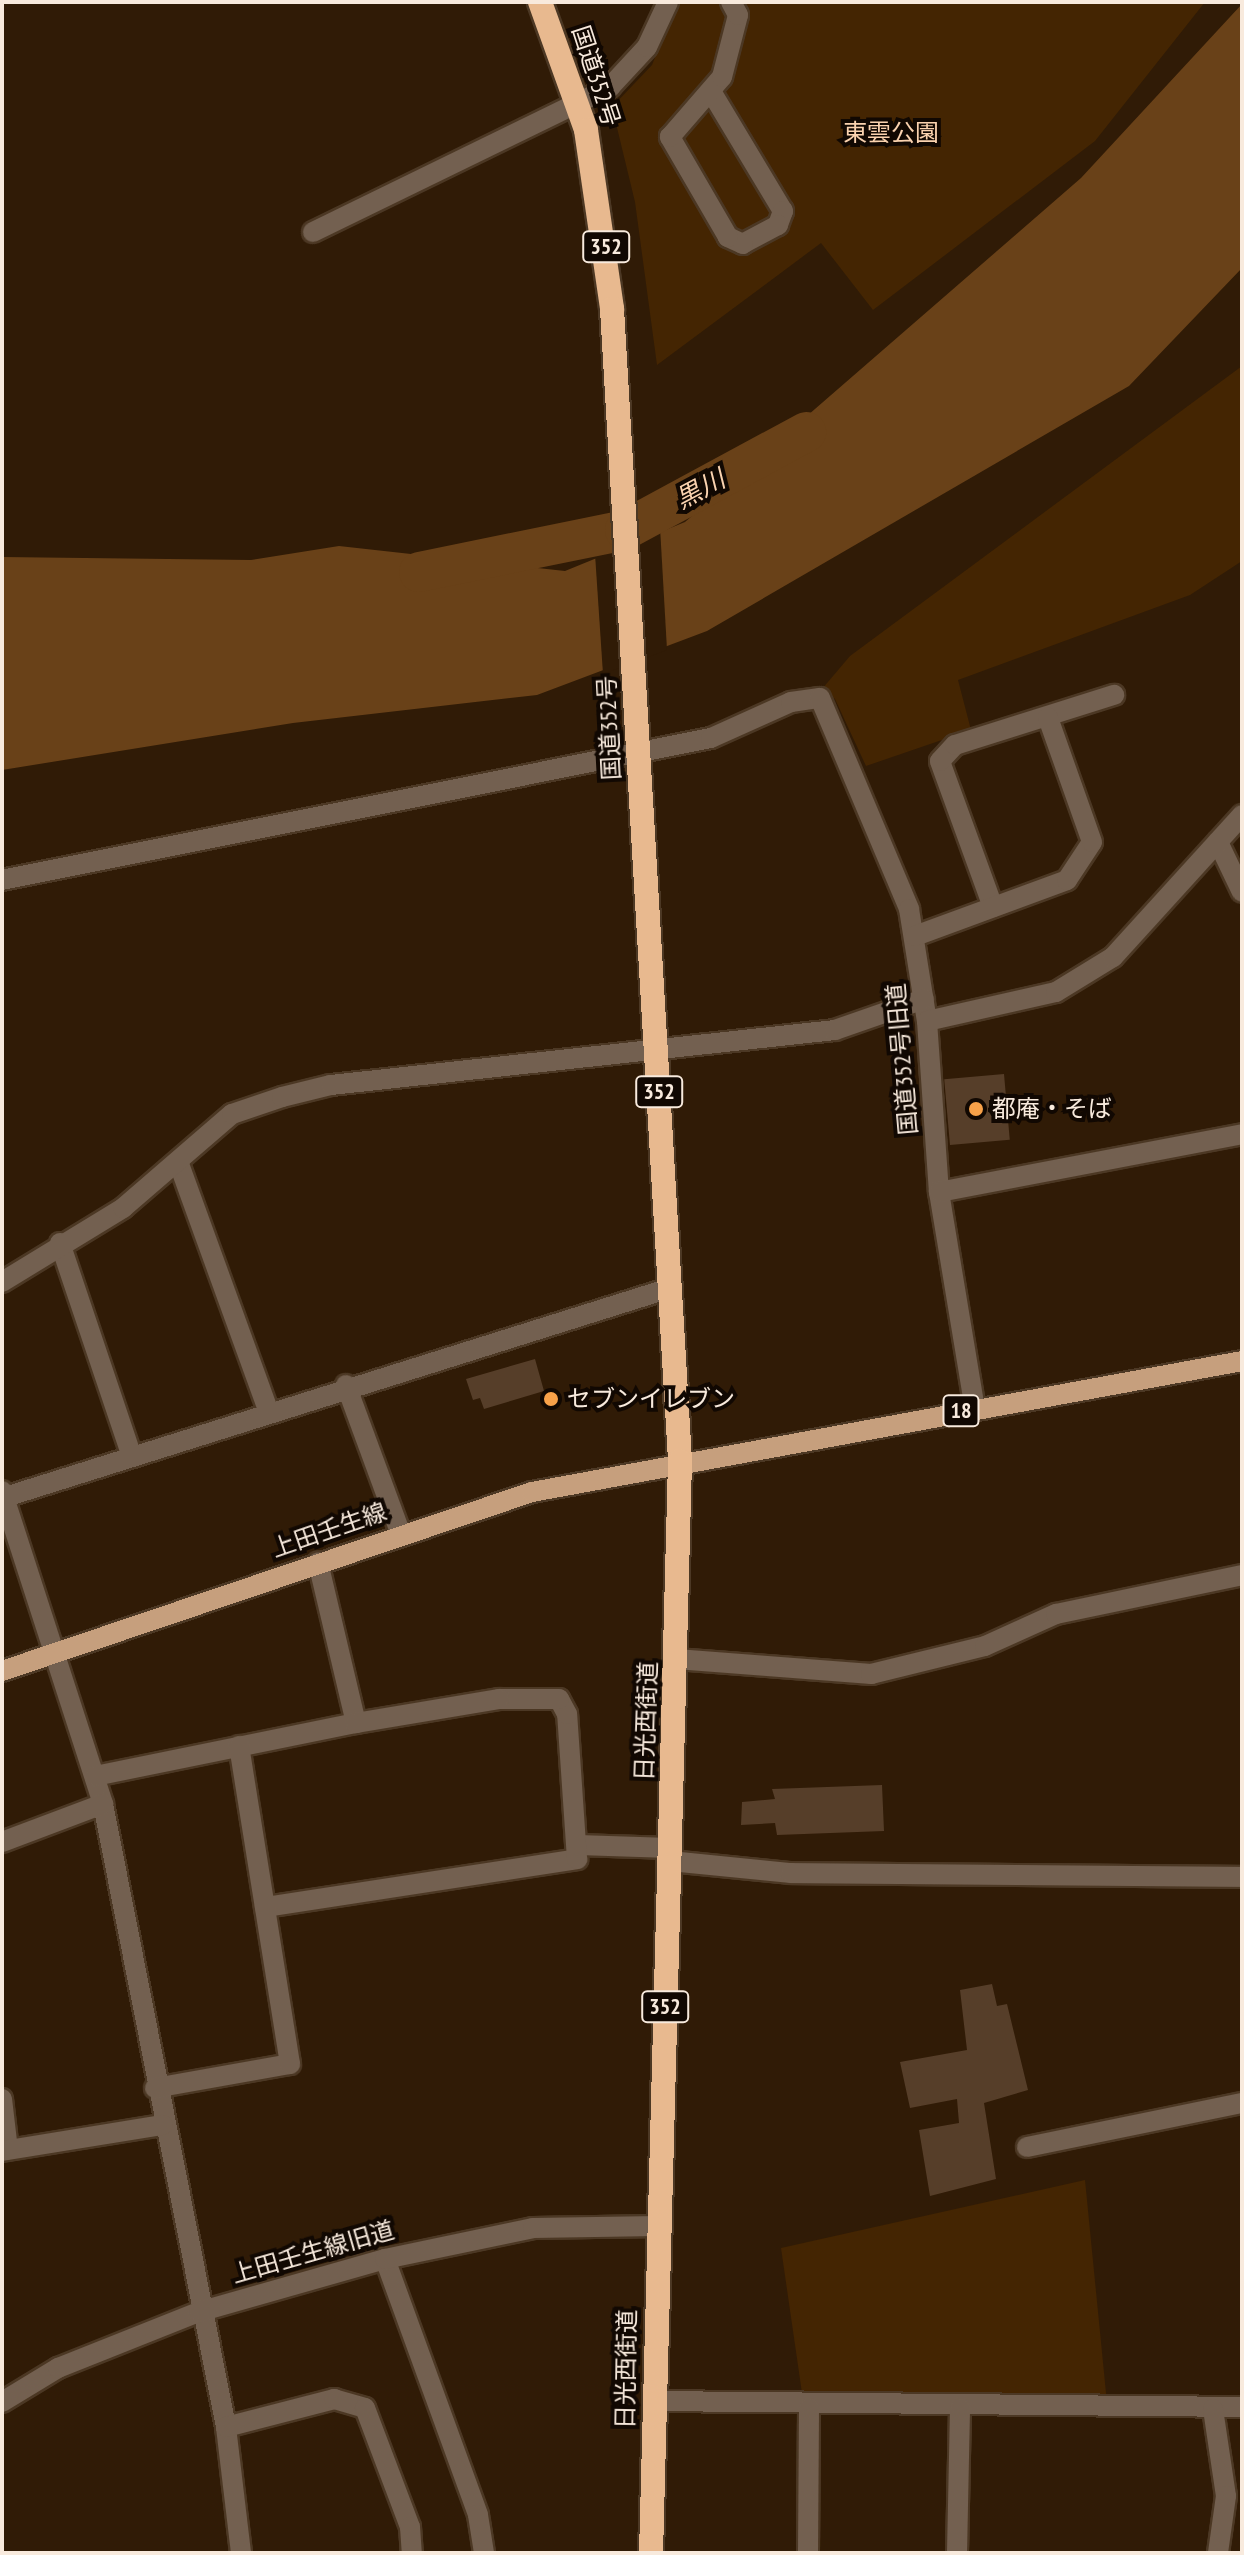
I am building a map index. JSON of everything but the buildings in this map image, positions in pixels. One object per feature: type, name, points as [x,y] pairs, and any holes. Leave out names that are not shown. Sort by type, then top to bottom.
[{"type":"highway","name":"国道352号","points":[[540,2],[580,102],[600,200],[618,394],[680,1461]]},
{"type":"highway","name":"日光西街道","points":[[651,2553],[680,1461]]},
{"type":"main road","name":"18","points":[[680,1461],[1242,1361]]},
{"type":"main road","name":"上田壬生線","points":[[2,1671],[400,1532],[532,1492],[680,1461]]},
{"type":"street","points":[[313,232],[610,87],[647,47],[668,2]]},
{"type":"street","points":[[712,93],[783,211],[778,225],[743,244],[728,237],[670,137],[712,93],[734,40],[738,15],[731,2]]},
{"type":"street","points":[[993,907],[940,761],[955,745],[1114,695]]},
{"type":"street","name":"国道352号旧道","points":[[638,753],[711,738],[806,698],[820,698],[833,717],[915,936],[927,1021],[939,1192],[975,1409]]},
{"type":"street","points":[[915,936],[1067,880],[1092,842],[1048,718]]},
{"type":"street","points":[[2,880],[638,753]]},
{"type":"street","points":[[927,1021],[1018,1003],[1074,982],[1113,957],[1242,815]]},
{"type":"street","points":[[1218,842],[1242,892]]},
{"type":"street","points":[[2,1282],[60,1243],[123,1208],[179,1164],[232,1114],[331,1085],[656,1053],[835,1030],[924,999]]},
{"type":"street","points":[[939,1192],[1242,1134]]},
{"type":"street","points":[[179,1164],[268,1410]]},
{"type":"street","points":[[60,1243],[131,1454]]},
{"type":"street","points":[[241,2553],[226,2427],[199,2312],[103,1804],[57,1652],[3,1495],[346,1385],[670,1288]]},
{"type":"street","points":[[346,1385],[400,1532]]},
{"type":"street","points":[[318,1562],[356,1723]]},
{"type":"street","points":[[676,1659],[871,1674],[985,1646],[1056,1614],[1242,1575]]},
{"type":"street","points":[[95,1776],[356,1723],[499,1699],[559,1699],[567,1714],[577,1859],[265,1907]]},
{"type":"street","points":[[155,2088],[290,2064],[239,1746]]},
{"type":"street","points":[[2,1842],[103,1804]]},
{"type":"street","points":[[578,1845],[670,1854],[791,1873],[1242,1877]]},
{"type":"street","points":[[2,2099],[5,2151],[163,2125]]},
{"type":"street","points":[[1027,2147],[1242,2103]]},
{"type":"street","name":"上田壬生線旧道","points":[[2,2402],[58,2368],[199,2312],[385,2259],[533,2228],[658,2226]]},
{"type":"street","points":[[385,2259],[478,2515],[484,2553]]},
{"type":"street","points":[[226,2427],[334,2399],[365,2408],[410,2527],[412,2553]]},
{"type":"street","points":[[653,2401],[809,2408],[1242,2407]]},
{"type":"street","points":[[808,2553],[809,2408]]},
{"type":"street","points":[[957,2553],[960,2408]]},
{"type":"street","points":[[1213,2409],[1226,2496],[1218,2553]]},
{"type":"green space","name":"東雲公園","points":[[677,2],[1205,2],[1095,141],[873,310],[821,243],[657,365],[635,202],[612,107],[652,65]]},
{"type":"green space","points":[[1242,366],[1242,561],[1190,595],[958,680],[971,730],[866,766],[835,699],[822,689],[850,656]]},
{"type":"green space","points":[[1085,2180],[1107,2403],[802,2393],[781,2248]]},
{"type":"shaded area","points":[[1242,4],[1242,268],[1129,386],[707,631],[537,695],[293,723],[2,770],[2,557],[251,560],[339,546],[565,571],[685,522],[1081,178]]},
{"type":"pier","points":[[660,527],[667,650],[603,674],[595,554]]},
{"type":"waterway","name":"黒川","points":[[419,572],[625,530],[806,432]]},
{"type":"place","name":"都庵・そば","points":[[976,1109]]},
{"type":"place","name":"セブンイレブン","points":[[551,1399]]}]
